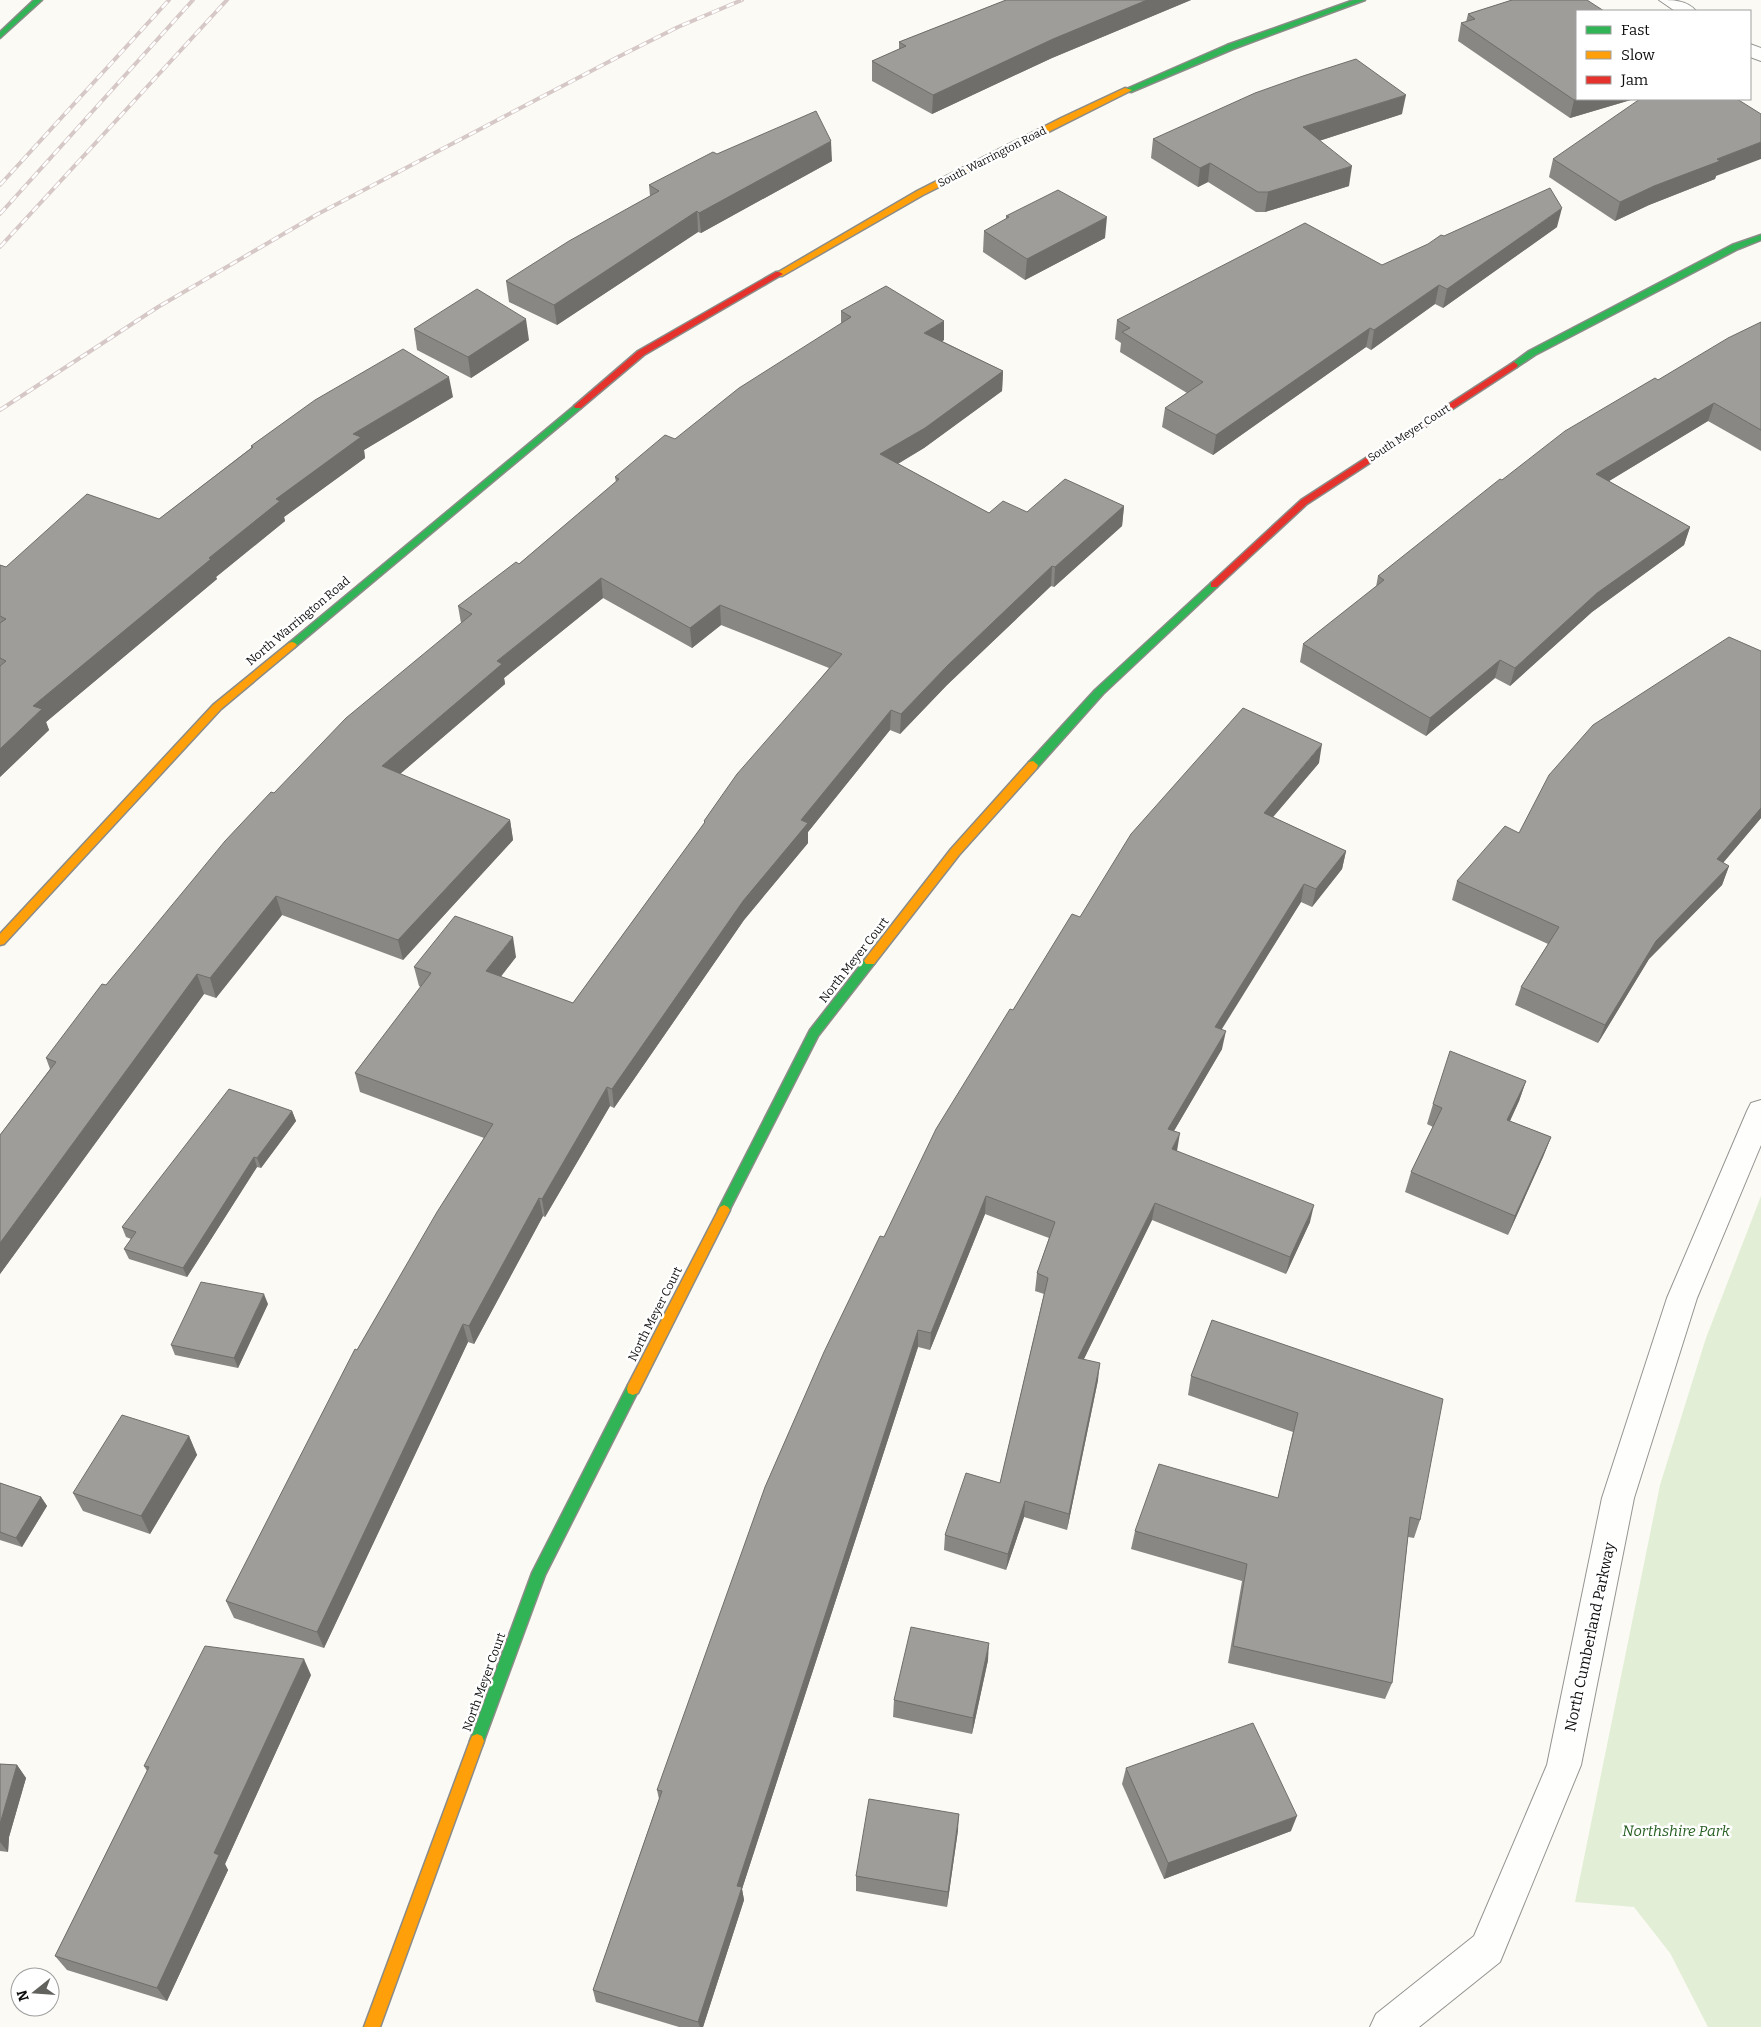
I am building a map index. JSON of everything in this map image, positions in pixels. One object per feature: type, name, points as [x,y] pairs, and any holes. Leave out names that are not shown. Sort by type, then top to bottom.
[{"type":"street","points":[[0,36],[38,0]]},
{"type":"street","name":"South Warrington Road","points":[[641,352],[920,193],[1064,120],[1142,84],[1230,47],[1361,0]]},
{"type":"street","points":[[1668,0],[1685,10]]},
{"type":"street","name":"South Meyer Court","points":[[1099,692],[1304,502],[1532,353],[1735,247],[1761,237]]},
{"type":"street","name":"North Warrington Road","points":[[0,941],[217,706],[641,352]]},
{"type":"street","name":"North Meyer Court","points":[[372,2027],[539,1573],[814,1033],[955,852],[1099,692]]},
{"type":"street","name":"North Cumberland Parkway","points":[[1389,2027],[1486,1949],[1564,1765],[1618,1498],[1682,1298],[1761,1111]]},
{"type":"green space","name":"Northshire Park","points":[[1761,1196],[1761,2027],[1708,2027],[1670,1953],[1634,1907],[1575,1902],[1660,1485],[1706,1338]]},
{"type":"building","points":[[1006,0],[1147,0],[1053,39],[933,95],[872,61],[906,46],[899,42]]},
{"type":"building","points":[[1512,0],[1587,0],[1602,10],[1576,10],[1576,100],[1461,23],[1475,19],[1468,14]]},
{"type":"building","points":[[1356,59],[1406,95],[1303,127],[1352,166],[1268,192],[1258,192],[1210,163],[1200,168],[1153,139],[1255,93]]},
{"type":"building","points":[[1639,100],[1739,100],[1761,114],[1761,142],[1717,159],[1720,161],[1654,186],[1620,202],[1553,159]]},
{"type":"building","points":[[816,111],[831,141],[699,213],[697,211],[554,305],[506,281],[569,241],[659,191],[649,185],[713,152],[717,154]]},
{"type":"building","points":[[1550,188],[1562,208],[1447,289],[1439,285],[1374,330],[1370,328],[1216,435],[1165,408],[1203,382],[1122,332],[1130,328],[1117,320],[1305,223],[1382,265],[1428,244],[1441,235],[1444,236]]},
{"type":"building","points":[[1058,190],[1107,217],[1027,259],[984,231],[1009,217],[1006,216]]},
{"type":"building","points":[[886,286],[944,321],[924,333],[1003,371],[925,428],[880,454],[989,513],[1003,501],[1027,512],[1065,479],[1124,506],[1055,567],[1052,566],[948,665],[901,714],[891,710],[801,820],[808,823],[743,901],[612,1089],[607,1087],[542,1199],[539,1198],[469,1326],[463,1324],[317,1632],[226,1601],[355,1349],[357,1350],[437,1212],[493,1124],[355,1073],[431,973],[414,967],[455,916],[513,937],[486,971],[573,1003],[705,822],[737,774],[842,654],[720,605],[690,628],[601,578],[497,661],[502,664],[382,766],[510,820],[398,940],[276,896],[210,978],[197,974],[0,1243],[0,1135],[56,1062],[46,1058],[102,984],[106,985],[225,841],[271,792],[274,793],[346,718],[472,614],[458,606],[516,562],[519,564],[619,479],[615,477],[665,435],[675,439],[739,388],[851,317],[841,311]]},
{"type":"building","points":[[477,289],[526,319],[468,357],[414,329]]},
{"type":"building","points":[[1761,322],[1761,430],[1714,403],[1596,474],[1690,527],[1597,593],[1515,668],[1500,660],[1430,718],[1303,644],[1384,580],[1378,576],[1500,479],[1502,480],[1565,431],[1655,378],[1658,380],[1728,338]]},
{"type":"building","points":[[403,349],[449,377],[353,434],[361,437],[276,499],[280,501],[33,706],[42,709],[0,749],[0,666],[6,661],[0,658],[0,623],[6,619],[0,616],[0,565],[6,567],[87,494],[159,519],[253,447],[251,446],[315,400]]},
{"type":"building","points":[[1729,637],[1761,651],[1761,808],[1717,859],[1729,866],[1656,941],[1605,1025],[1521,987],[1559,927],[1457,881],[1505,826],[1519,833],[1549,775],[1593,725]]},
{"type":"building","points":[[1243,708],[1322,744],[1264,813],[1346,851],[1316,889],[1304,884],[1215,1027],[1226,1031],[1168,1129],[1180,1133],[1172,1149],[1314,1205],[1290,1257],[1155,1203],[1078,1358],[1100,1363],[1069,1514],[1025,1501],[1008,1554],[945,1535],[966,1473],[1000,1483],[1048,1278],[1037,1273],[1055,1222],[986,1196],[931,1333],[918,1330],[737,1886],[742,1887],[698,2022],[593,1990],[662,1791],[657,1790],[765,1487],[824,1352],[880,1236],[884,1237],[936,1129],[1010,1009],[1013,1010],[1072,914],[1080,917],[1131,834]]},
{"type":"building","points":[[1450,1051],[1526,1081],[1507,1120],[1551,1137],[1515,1216],[1411,1172],[1442,1108],[1433,1104]]},
{"type":"building","points":[[229,1089],[292,1111],[257,1158],[254,1157],[183,1268],[124,1249],[136,1232],[122,1227]]},
{"type":"building","points":[[201,1282],[264,1294],[234,1358],[171,1345]]},
{"type":"building","points":[[1212,1320],[1443,1399],[1420,1520],[1410,1517],[1392,1683],[1233,1646],[1247,1564],[1135,1531],[1159,1464],[1278,1498],[1298,1413],[1191,1376]]},
{"type":"building","points":[[122,1415],[189,1436],[141,1516],[73,1493]]},
{"type":"building","points":[[0,1483],[41,1497],[16,1538],[0,1532]]},
{"type":"building","points":[[911,1627],[989,1643],[973,1718],[894,1700]]},
{"type":"building","points":[[205,1646],[304,1659],[214,1853],[219,1855],[157,1988],[55,1956],[149,1767],[144,1766]]},
{"type":"building","points":[[1253,1723],[1297,1816],[1168,1863],[1126,1768]]},
{"type":"building","points":[[0,1764],[17,1765],[0,1824]]},
{"type":"building","points":[[869,1799],[959,1814],[948,1892],[856,1876]]},
{"type":"railway","points":[[0,185],[169,0]]},
{"type":"railway","points":[[0,214],[193,0]]},
{"type":"railway","points":[[0,247],[227,0]]},
{"type":"railway","points":[[0,410],[158,307],[316,215],[616,58],[678,27],[742,0]]},
{"type":"traffic: fast","points":[[0,36],[38,0]]},
{"type":"traffic: fast","points":[[1128,90],[1230,47],[1361,0]]},
{"type":"traffic: fast","points":[[1514,365],[1532,353],[1735,247],[1761,237]]},
{"type":"traffic: fast","points":[[292,645],[578,406]]},
{"type":"traffic: fast","points":[[1033,765],[1099,692],[1214,585]]},
{"type":"traffic: fast","points":[[724,1210],[814,1033],[870,961]]},
{"type":"traffic: fast","points":[[477,1741],[539,1573],[633,1389]]},
{"type":"traffic: slow","points":[[779,274],[920,193],[1064,120],[1128,90]]},
{"type":"traffic: slow","points":[[0,941],[217,707],[292,645]]},
{"type":"traffic: slow","points":[[870,961],[955,852],[1033,765]]},
{"type":"traffic: slow","points":[[633,1389],[724,1210]]},
{"type":"traffic: slow","points":[[372,2027],[477,1741]]},
{"type":"traffic: jam","points":[[578,406],[641,353],[779,274]]},
{"type":"traffic: jam","points":[[1214,585],[1304,502],[1514,365]]}]
